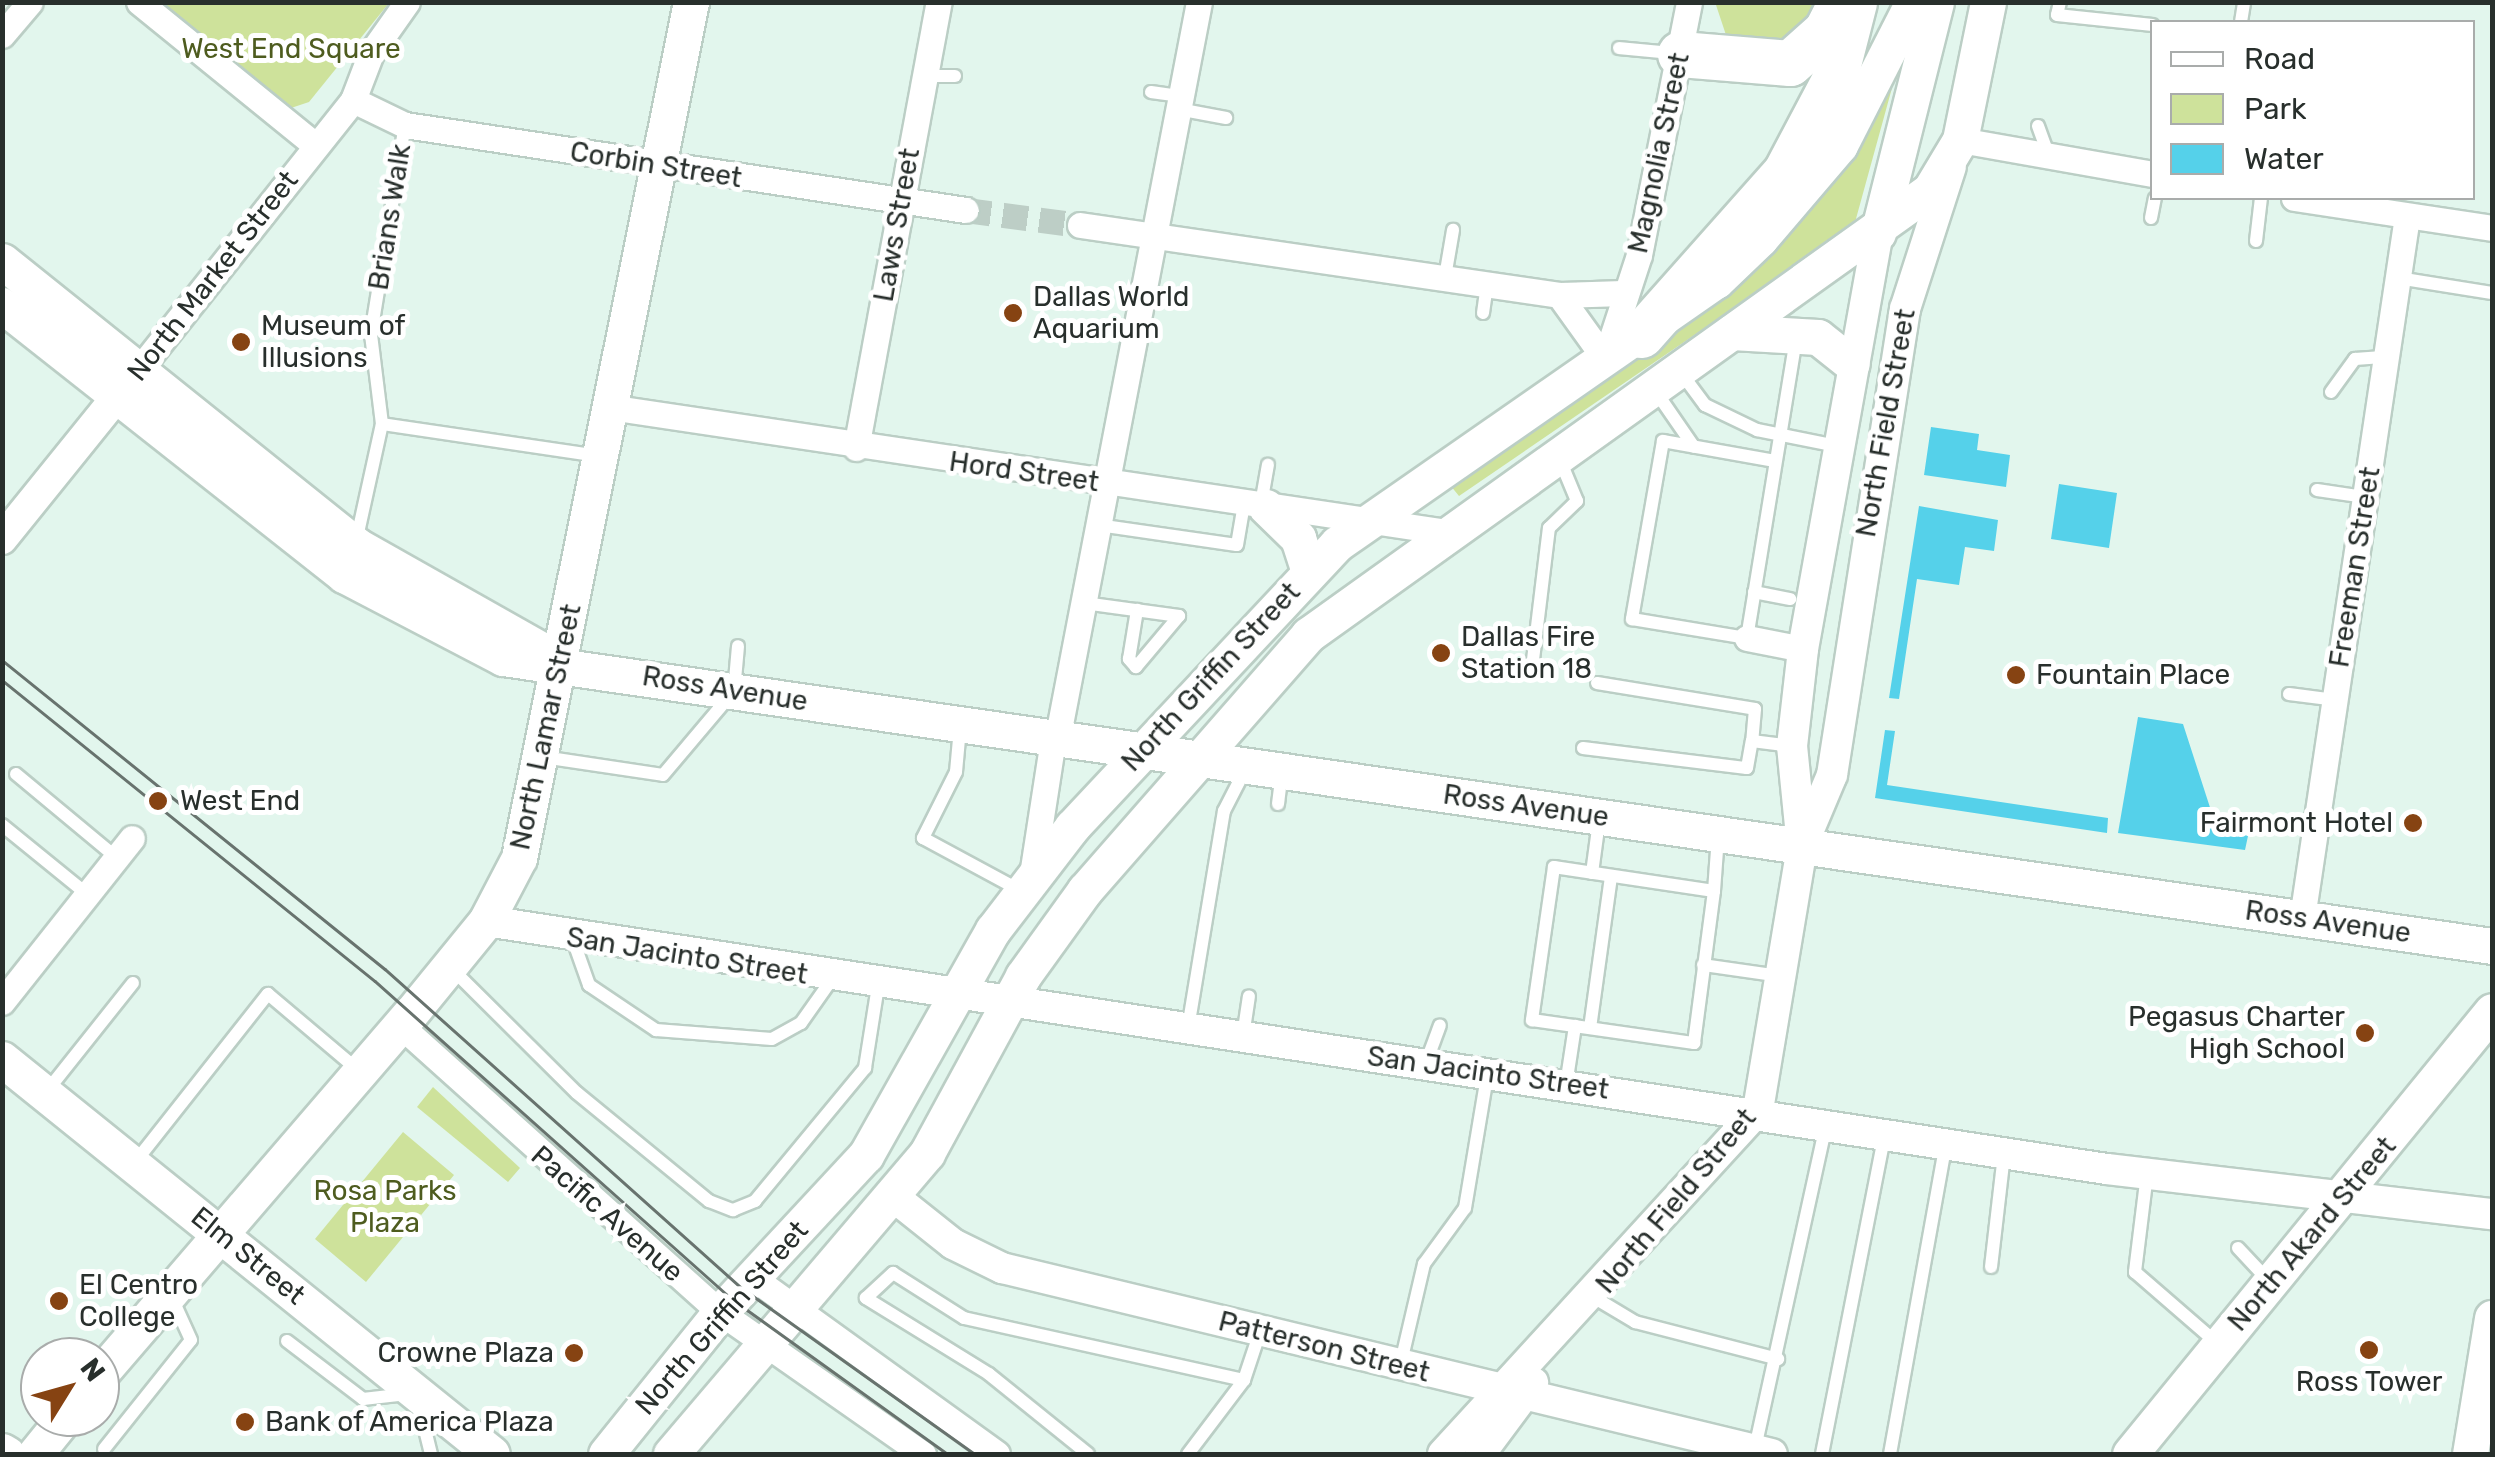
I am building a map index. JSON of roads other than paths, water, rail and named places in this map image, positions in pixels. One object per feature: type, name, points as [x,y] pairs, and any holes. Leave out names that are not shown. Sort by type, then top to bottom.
[{"type":"highway","points":[[1680,54],[1790,63],[1841,2]]},
{"type":"highway","points":[[1623,347],[1785,173],[1834,80],[1854,2]]},
{"type":"main road","name":"North Lamar Street","points":[[120,1349],[217,1230],[450,966],[486,920],[519,858],[543,757],[608,407],[692,2]]},
{"type":"main road","name":"North Griffin Street","points":[[606,1454],[720,1312],[866,1154],[1026,883],[1143,750],[1308,572],[1367,520],[1716,282],[1787,210],[1840,145],[1912,2]]},
{"type":"main road","name":"North Field Street","points":[[1878,233],[1936,2]]},
{"type":"main road","points":[[1952,2],[1937,99],[1960,140]]},
{"type":"main road","name":"North Field Street","points":[[1960,140],[1988,2]]},
{"type":"main road","name":"North Griffin Street","points":[[671,1454],[760,1345],[894,1196],[950,1118],[1008,1005],[1085,890],[1197,758],[1338,606],[1878,233],[1930,190],[1960,140]]},
{"type":"main road","name":"Ross Avenue","points":[[2,261],[140,368],[294,516],[408,616],[503,658],[562,661],[960,726],[1246,766],[1280,787],[1600,817],[2492,946]]},
{"type":"main road","name":"Ross Avenue","points":[[2,305],[116,396],[294,516],[356,545],[562,661]]},
{"type":"main road","points":[[1731,332],[1797,334],[1832,342],[1852,364]]},
{"type":"main road","points":[[1257,506],[1298,538],[1308,572]]},
{"type":"main road","name":"North Akard Street","points":[[2130,1454],[2342,1200],[2492,1011]]},
{"type":"main road","points":[[2419,1104],[2444,1096],[2492,1044]]},
{"type":"main road","name":"Elm Street","points":[[2,1060],[492,1454]]},
{"type":"main road","points":[[2470,1454],[2492,1318]]},
{"type":"street","points":[[2,35],[30,2]]},
{"type":"street","points":[[139,2],[316,146]]},
{"type":"street","name":"North Market Street","points":[[2,539],[353,100],[371,53],[406,2]]},
{"type":"street","name":"Laws Street","points":[[856,448],[939,2]]},
{"type":"street","points":[[1026,883],[1084,603],[1198,2]]},
{"type":"street","name":"Magnolia Street","points":[[1623,347],[1623,294],[1689,2]]},
{"type":"street","name":"Corbin Street","points":[[353,100],[405,125],[658,167],[966,210]]},
{"type":"street","points":[[1960,140],[2150,174]]},
{"type":"street","name":"North Field Street","points":[[1443,1454],[1512,1393],[1758,1110],[1802,846],[1832,775],[1905,310],[1960,140]]},
{"type":"street","points":[[2307,200],[2492,228]]},
{"type":"street","name":"Freeman Street","points":[[2302,918],[2408,216]]},
{"type":"street","points":[[1080,226],[1559,295],[1623,294]]},
{"type":"street","name":"North Field Street","points":[[1802,846],[1792,746],[1803,649],[1878,233]]},
{"type":"street","points":[[1559,295],[1623,347]]},
{"type":"street","points":[[1852,364],[1859,391],[1850,455],[1875,482]]},
{"type":"street","name":"Hord Street","points":[[608,407],[856,448],[1441,532]]},
{"type":"street","points":[[1746,638],[1803,649]]},
{"type":"street","points":[[2,1002],[124,848]]},
{"type":"street","name":"San Jacinto Street","points":[[486,920],[956,998],[1758,1110],[2147,1174],[2342,1200],[2492,1214]]},
{"type":"street","name":"Pacific Avenue","points":[[401,1026],[760,1345],[924,1454]]},
{"type":"street","name":"Patterson Street","points":[[894,1196],[976,1259],[1763,1452]]},
{"type":"street","points":[[752,1277],[792,1310],[997,1454]]},
{"type":"street","name":"North Field Street","points":[[1480,1454],[1512,1393]]},
{"type":"lane","points":[[2060,2],[2057,15],[2150,25]]},
{"type":"lane","points":[[1619,48],[1680,54]]},
{"type":"lane","points":[[925,76],[955,76]]},
{"type":"lane","points":[[1151,92],[1226,118]]},
{"type":"lane","name":"Brians Walk","points":[[356,545],[382,424],[371,334],[405,125]]},
{"type":"lane","points":[[2038,126],[2049,157]]},
{"type":"lane","points":[[2151,218],[2155,200]]},
{"type":"lane","points":[[2256,241],[2261,200]]},
{"type":"lane","points":[[1444,277],[1454,230]]},
{"type":"lane","points":[[2398,278],[2492,293]]},
{"type":"lane","points":[[1483,313],[1487,283]]},
{"type":"lane","points":[[1775,461],[1663,441],[1632,619],[1746,638],[1797,334]]},
{"type":"lane","points":[[2331,392],[2355,360],[2386,356]]},
{"type":"lane","points":[[1665,378],[1705,405],[1781,434],[1837,446]]},
{"type":"lane","points":[[1665,378],[1694,447]]},
{"type":"lane","points":[[382,424],[600,456]]},
{"type":"lane","points":[[1532,668],[1549,528],[1577,501],[1556,453]]},
{"type":"lane","points":[[1098,524],[1237,545],[1257,506],[1268,466]]},
{"type":"lane","points":[[2317,490],[2366,497]]},
{"type":"lane","points":[[1754,592],[1790,599]]},
{"type":"lane","points":[[1084,603],[1137,610],[1179,616],[1136,667],[1129,659],[1137,610]]},
{"type":"lane","points":[[543,757],[663,775],[734,691],[738,646]]},
{"type":"lane","points":[[1582,748],[1747,768],[1755,709],[1597,683]]},
{"type":"lane","points":[[2289,694],[2335,700]]},
{"type":"lane","points":[[960,726],[956,772],[923,838],[1026,883]]},
{"type":"lane","points":[[1752,741],[1792,746]]},
{"type":"lane","points":[[1188,1028],[1224,812],[1246,766]]},
{"type":"lane","points":[[16,774],[124,848]]},
{"type":"lane","points":[[1592,872],[1600,817]]},
{"type":"lane","points":[[2,825],[87,894]]},
{"type":"lane","points":[[1714,890],[1554,867],[1532,1020],[1694,1043],[1714,890],[1718,834]]},
{"type":"lane","points":[[1566,1085],[1582,1027],[1612,876]]},
{"type":"lane","points":[[572,937],[589,985],[656,1030],[772,1040],[801,1023],[832,979]]},
{"type":"lane","points":[[1704,965],[1780,976]]},
{"type":"lane","points":[[450,966],[577,1093],[708,1201],[734,1210],[755,1201],[866,1068],[878,986]]},
{"type":"lane","points":[[45,1094],[133,983]]},
{"type":"lane","points":[[133,1164],[268,994],[360,1072]]},
{"type":"lane","points":[[1243,1036],[1249,996]]},
{"type":"lane","points":[[1426,1063],[1440,1025]]},
{"type":"lane","points":[[1400,1364],[1418,1278],[1466,1208],[1487,1073]]},
{"type":"lane","points":[[1763,1452],[1778,1358],[1827,1122]]},
{"type":"lane","points":[[1822,1454],[1886,1131]]},
{"type":"lane","points":[[1890,1454],[1946,1142]]},
{"type":"lane","points":[[1991,1267],[2004,1152]]},
{"type":"lane","points":[[2147,1174],[2134,1272],[2219,1345]]},
{"type":"lane","points":[[2238,1248],[2272,1284]]},
{"type":"lane","points":[[1088,1454],[988,1374],[866,1298],[893,1273],[964,1318],[1244,1380]]},
{"type":"lane","points":[[104,1449],[190,1340],[167,1290]]},
{"type":"lane","points":[[1587,1306],[1778,1358]]},
{"type":"lane","points":[[1188,1454],[1244,1380],[1250,1329]]},
{"type":"lane","points":[[287,1341],[363,1399],[416,1392],[431,1454]]},
{"type":"water","points":[[1931,427],[1979,434],[1977,450],[2010,455],[2006,487],[1924,475]]},
{"type":"water","points":[[2059,484],[2117,493],[2109,548],[2051,539]]},
{"type":"water","points":[[1919,506],[1998,520],[1994,551],[1965,547],[1959,585],[1917,579],[1899,699],[1889,698]]},
{"type":"water","points":[[2138,717],[2183,724],[2216,826],[2248,836],[2245,850],[2118,833]]},
{"type":"water","points":[[1885,730],[1895,731],[1887,785],[2108,818],[2107,833],[1875,798]]},
{"type":"tunnel","points":[[966,210],[1080,225]]},
{"type":"tram line","points":[[2,660],[385,969],[742,1288],[975,1454]]},
{"type":"tram line","points":[[2,680],[375,981],[732,1299],[948,1454]]},
{"type":"place","name":"Dallas World Aquarium","points":[[1013,313]]},
{"type":"place","name":"Museum of Illusions","points":[[241,342]]},
{"type":"place","name":"Dallas Fire Station 18","points":[[1441,653]]},
{"type":"place","name":"Fountain Place","points":[[2016,675]]},
{"type":"place","name":"West End","points":[[158,801]]},
{"type":"place","name":"Fairmont Hotel","points":[[2413,823]]},
{"type":"place","name":"Pegasus Charter High School","points":[[2365,1033]]},
{"type":"place","name":"El Centro College","points":[[59,1301]]},
{"type":"place","name":"Ross Tower","points":[[2369,1350]]},
{"type":"place","name":"Crowne Plaza","points":[[574,1353]]},
{"type":"place","name":"Bank of America Plaza","points":[[245,1422]]},
{"type":"park label","name":"West End Square","points":[[291,49]]},
{"type":"park label","name":"Rosa Parks Plaza","points":[[385,1207]]}]
